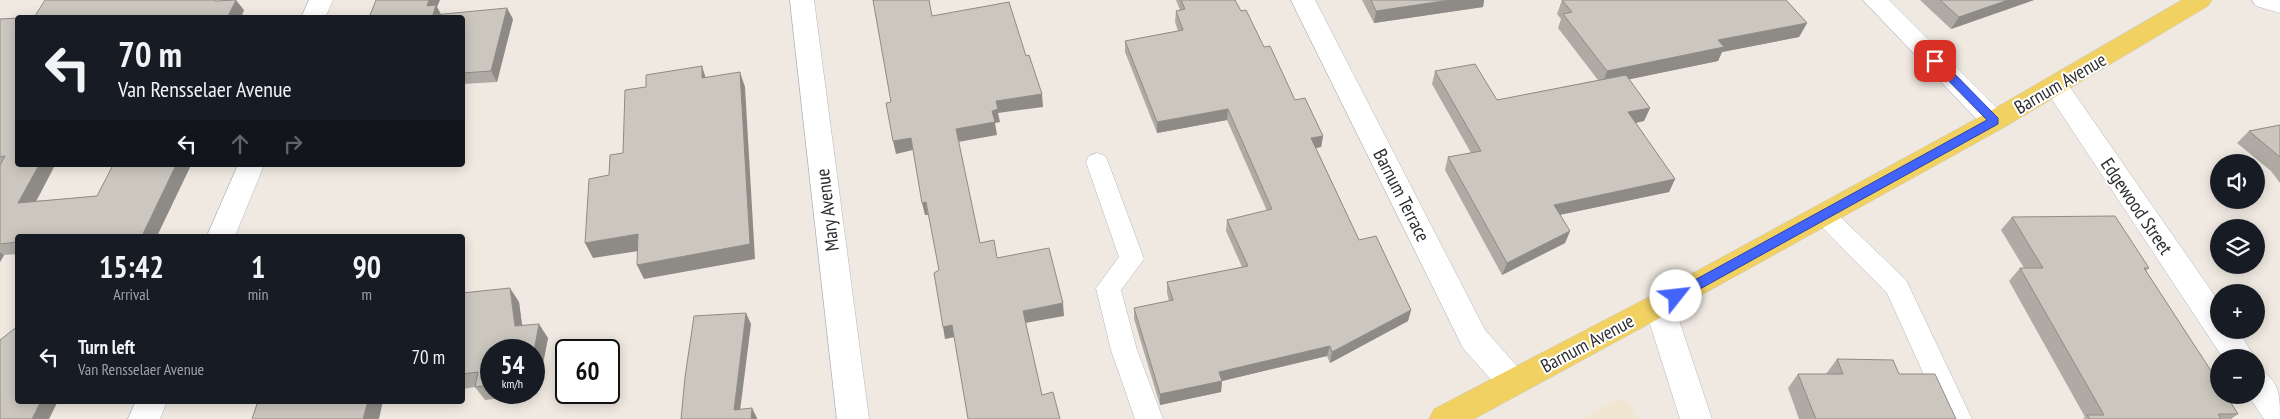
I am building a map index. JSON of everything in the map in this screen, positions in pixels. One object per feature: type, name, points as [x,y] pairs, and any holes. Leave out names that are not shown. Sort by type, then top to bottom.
[{"type":"main road","name":"Barnum Avenue","points":[[1445,419],[1659,306],[1994,121],[2200,0]]},
{"type":"street","points":[[314,15],[321,0]]},
{"type":"street","name":"Mary Avenue","points":[[802,0],[853,419]]},
{"type":"street","name":"Barnum Terrace","points":[[1303,0],[1474,338],[1512,382]]},
{"type":"street","points":[[1875,0],[1994,121]]},
{"type":"street","points":[[2264,0],[2280,5]]},
{"type":"street","name":"Edgewood Street","points":[[2056,86],[2210,313]]},
{"type":"street","points":[[222,234],[250,167]]},
{"type":"street","points":[[1659,306],[1696,419]]},
{"type":"street","points":[[2265,395],[2280,417]]},
{"type":"street","points":[[144,419],[151,404]]},
{"type":"lane","points":[[1097,162],[1132,259],[1108,288],[1124,350],[1149,419]]},
{"type":"lane","points":[[1823,214],[1897,288],[1958,419]]},
{"type":"shaded area","points":[[1617,399],[1629,403],[1638,419],[1582,419]]},
{"type":"building","points":[[45,0],[236,0],[228,15],[36,15]]},
{"type":"building","points":[[376,0],[429,0],[427,6],[436,5],[433,15],[370,15]]},
{"type":"building","points":[[873,0],[929,0],[932,16],[1009,2],[1026,56],[1029,55],[1042,94],[996,101],[998,109],[992,111],[995,122],[956,129],[980,243],[994,240],[997,258],[1049,248],[1063,303],[1023,311],[1042,395],[1053,392],[1060,419],[968,419],[952,325],[943,327],[934,273],[939,270],[926,202],[922,203],[911,138],[893,141],[886,103],[891,102]]},
{"type":"building","points":[[1181,0],[1235,0],[1241,11],[1246,10],[1264,47],[1270,46],[1295,100],[1305,98],[1323,136],[1311,138],[1359,240],[1376,236],[1411,310],[1332,352],[1330,346],[1219,372],[1222,381],[1160,394],[1134,308],[1173,300],[1167,282],[1248,266],[1227,220],[1272,209],[1228,109],[1157,122],[1125,41],[1183,30],[1176,11],[1185,9]]},
{"type":"building","points":[[1371,0],[1450,0],[1376,11]]},
{"type":"building","points":[[1562,0],[1786,0],[1807,23],[1718,40],[1724,47],[1607,71],[1563,14],[1572,12]]},
{"type":"building","points":[[1940,0],[2008,0],[1959,17]]},
{"type":"building","points":[[507,8],[491,71],[465,73],[465,15],[433,15]]},
{"type":"building","points":[[15,18],[15,167],[38,167],[18,203],[97,196],[112,167],[175,167],[143,234],[15,234],[15,242],[0,244],[0,165],[5,156],[0,157],[0,19]]},
{"type":"building","points":[[1475,64],[1497,100],[1626,75],[1650,108],[1628,112],[1675,179],[1554,205],[1570,231],[1507,263],[1448,157],[1481,151],[1435,71]]},
{"type":"building","points":[[702,66],[702,78],[740,72],[750,244],[637,265],[638,234],[585,243],[589,179],[609,175],[610,155],[623,153],[625,90],[646,87],[646,75]]},
{"type":"building","points":[[2280,125],[2280,157],[2249,131]]},
{"type":"building","points":[[2115,216],[2149,268],[2144,268],[2210,369],[2210,404],[2232,404],[2238,414],[2218,414],[2221,419],[2090,419],[2087,415],[2104,415],[2020,268],[2043,268],[2012,217]]},
{"type":"building","points":[[510,288],[515,326],[539,324],[536,339],[480,339],[480,386],[475,387],[478,372],[465,374],[465,293]]},
{"type":"building","points":[[746,313],[734,410],[752,408],[751,419],[681,419],[694,316]]},
{"type":"building","points":[[15,328],[15,404],[40,404],[32,419],[0,419],[0,340]]},
{"type":"building","points":[[1837,359],[1893,360],[1899,374],[1935,374],[1956,419],[1816,419],[1798,374],[1843,374]]},
{"type":"building","points":[[257,404],[367,404],[363,419],[252,419]]},
{"type":"route","points":[[1676,296],[1994,121],[1935,61]]}]
